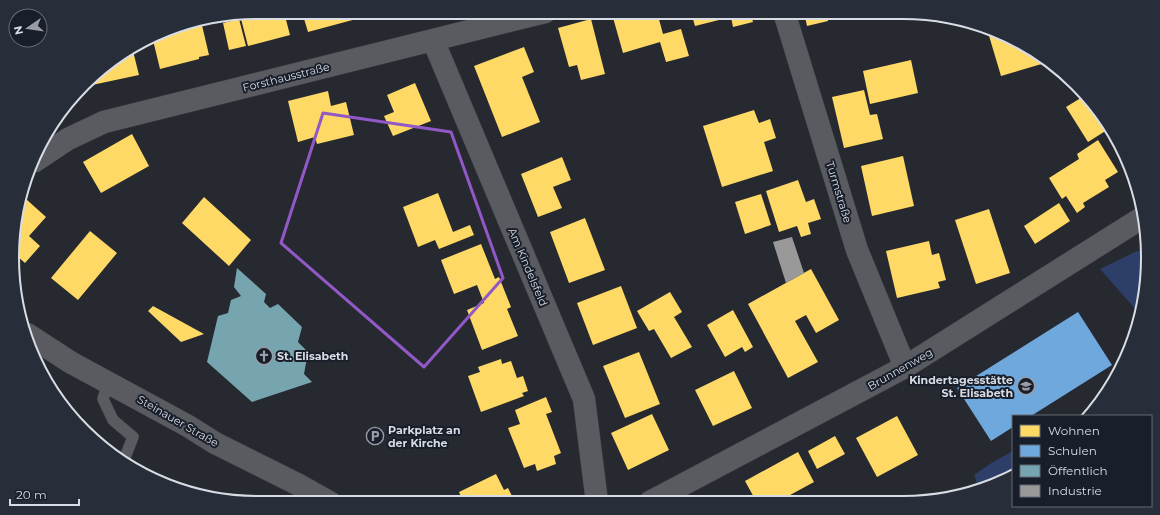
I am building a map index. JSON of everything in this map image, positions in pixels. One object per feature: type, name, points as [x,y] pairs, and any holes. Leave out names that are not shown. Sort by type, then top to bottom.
[{"type":"street","name":"Forsthausstraße","points":[[42,156],[68,138],[104,122],[517,19]]},
{"type":"street","name":"Turmstraße","points":[[786,19],[857,250],[905,368]]},
{"type":"street","name":"Am Kindelsfeld","points":[[433,40],[584,400],[596,496]]},
{"type":"street","name":"Brunnenweg","points":[[661,496],[905,368],[1138,220]]},
{"type":"street","name":"Steinauer Straße","points":[[33,338],[70,362],[188,426],[215,443],[319,496]]},
{"type":"lane","points":[[108,383],[103,399],[113,420],[133,437],[125,456]]},
{"type":"highlighted area","points":[[323,113],[451,132],[503,278],[424,367],[281,243]]},
{"type":"shaded area","points":[[1137,251],[1141,252],[1139,289],[1135,309],[1100,269]]},
{"type":"shaded area","points":[[1012,452],[1012,469],[994,478],[977,484],[974,475]]},
{"type":"building: Wohnen","points":[[286,19],[290,35],[248,46],[241,20]]},
{"type":"building: Wohnen","points":[[304,19],[356,19],[308,32]]},
{"type":"building: Wohnen","points":[[591,19],[605,74],[581,80],[577,65],[569,67],[558,28]]},
{"type":"building: Wohnen","points":[[613,19],[659,19],[663,34],[681,29],[689,56],[666,62],[660,42],[623,53]]},
{"type":"building: Wohnen","points":[[693,19],[723,19],[695,26]]},
{"type":"building: Wohnen","points":[[731,19],[752,19],[753,22],[733,27]]},
{"type":"building: Wohnen","points":[[806,19],[828,19],[828,21],[807,26]]},
{"type":"building: Wohnen","points":[[239,20],[246,46],[229,50],[223,23]]},
{"type":"building: Wohnen","points":[[202,26],[209,55],[160,69],[154,43],[166,37]]},
{"type":"building: Wohnen","points":[[989,35],[1022,51],[1042,64],[1001,76]]},
{"type":"building: Wohnen","points":[[524,47],[534,72],[522,77],[540,122],[502,137],[474,66]]},
{"type":"building: Wohnen","points":[[134,54],[139,75],[93,85],[112,68]]},
{"type":"building: Wohnen","points":[[911,60],[918,93],[870,104],[863,71]]},
{"type":"building: Wohnen","points":[[415,83],[431,121],[393,136],[384,116],[394,112],[387,95]]},
{"type":"building: Wohnen","points":[[864,90],[870,115],[877,114],[883,139],[844,148],[832,97]]},
{"type":"building: Wohnen","points":[[328,91],[331,106],[346,102],[354,135],[317,144],[315,137],[298,142],[288,101]]},
{"type":"building: Wohnen","points":[[1080,98],[1092,112],[1105,131],[1088,142],[1066,107]]},
{"type":"building: Wohnen","points":[[754,110],[759,123],[770,119],[776,138],[764,142],[773,171],[722,187],[703,126]]},
{"type":"building: Wohnen","points":[[132,134],[149,166],[101,193],[83,162]]},
{"type":"building: Wohnen","points":[[1098,140],[1118,172],[1105,180],[1109,187],[1083,203],[1085,207],[1077,213],[1066,196],[1062,199],[1049,178],[1079,159],[1077,154]]},
{"type":"building: Wohnen","points":[[903,156],[914,206],[872,216],[861,166]]},
{"type":"building: Wohnen","points":[[562,157],[571,180],[553,187],[562,208],[538,217],[521,174]]},
{"type":"building: Wohnen","points":[[798,180],[806,202],[814,199],[821,219],[808,223],[811,234],[801,237],[797,226],[779,232],[766,191]]},
{"type":"building: Wohnen","points":[[438,193],[453,232],[470,225],[474,235],[439,249],[435,240],[418,247],[403,207]]},
{"type":"building: Wohnen","points":[[761,194],[771,225],[745,234],[735,202]]},
{"type":"building: Wohnen","points":[[204,197],[251,240],[229,266],[182,223]]},
{"type":"building: Wohnen","points":[[26,199],[46,217],[29,236],[40,246],[25,263],[19,258],[21,226]]},
{"type":"building: Wohnen","points":[[1059,203],[1070,221],[1035,244],[1024,226]]},
{"type":"building: Wohnen","points":[[989,209],[1010,273],[976,284],[955,220]]},
{"type":"building: Wohnen","points":[[585,218],[605,270],[569,283],[550,232]]},
{"type":"building: Wohnen","points":[[90,231],[117,253],[78,300],[51,278]]},
{"type":"building: Wohnen","points":[[929,241],[932,255],[939,253],[946,280],[938,282],[940,288],[897,298],[886,251]]},
{"type":"building: Wohnen","points":[[481,244],[495,279],[499,277],[511,307],[507,309],[518,336],[482,350],[467,310],[484,303],[477,285],[454,294],[441,260]]},
{"type":"building: Wohnen","points":[[811,269],[839,320],[816,333],[806,315],[795,321],[818,362],[788,378],[748,304]]},
{"type":"building: Wohnen","points":[[621,286],[637,328],[593,345],[577,303]]},
{"type":"building: Wohnen","points":[[670,292],[682,312],[674,317],[692,347],[671,358],[654,329],[649,331],[637,311]]},
{"type":"building: Wohnen","points":[[153,306],[204,334],[181,342],[148,311]]},
{"type":"building: Wohnen","points":[[733,310],[753,347],[745,352],[742,347],[725,357],[707,325]]},
{"type":"building: Wohnen","points":[[639,352],[660,404],[625,418],[603,366]]},
{"type":"building: Wohnen","points":[[501,359],[502,364],[511,361],[517,378],[523,376],[528,391],[522,393],[524,396],[481,412],[468,376],[480,372],[478,367]]},
{"type":"building: Wohnen","points":[[734,371],[752,408],[713,426],[695,390]]},
{"type":"building: Wohnen","points":[[546,397],[552,412],[546,414],[561,453],[554,456],[556,464],[537,471],[535,464],[524,468],[508,428],[520,424],[515,410]]},
{"type":"building: Wohnen","points":[[652,414],[669,450],[628,470],[611,433]]},
{"type":"building: Wohnen","points":[[897,416],[918,455],[877,477],[856,438]]},
{"type":"building: Wohnen","points":[[835,436],[845,454],[817,469],[808,451]]},
{"type":"building: Wohnen","points":[[798,452],[814,482],[788,496],[753,496],[745,481]]},
{"type":"building: Wohnen","points":[[496,474],[504,490],[508,488],[512,496],[461,496],[459,492]]},
{"type":"building: Schulen","points":[[1078,312],[1112,365],[1033,415],[1012,415],[1012,428],[991,441],[957,388]]},
{"type":"building: Öffentlich","points":[[237,268],[266,294],[264,302],[270,308],[278,304],[302,327],[298,342],[308,352],[304,374],[312,382],[252,402],[207,362],[218,316],[228,313],[231,300],[241,296],[234,287]]},
{"type":"building: Industrie","points":[[792,237],[804,273],[786,283],[773,242]]},
{"type":"place","name":"St. Elisabeth","points":[[264,356]]},
{"type":"place","name":"Kindertagesstätte St. Elisabeth","points":[[1026,386]]},
{"type":"place","name":"Parkplatz an der Kirche","points":[[375,436]]}]
